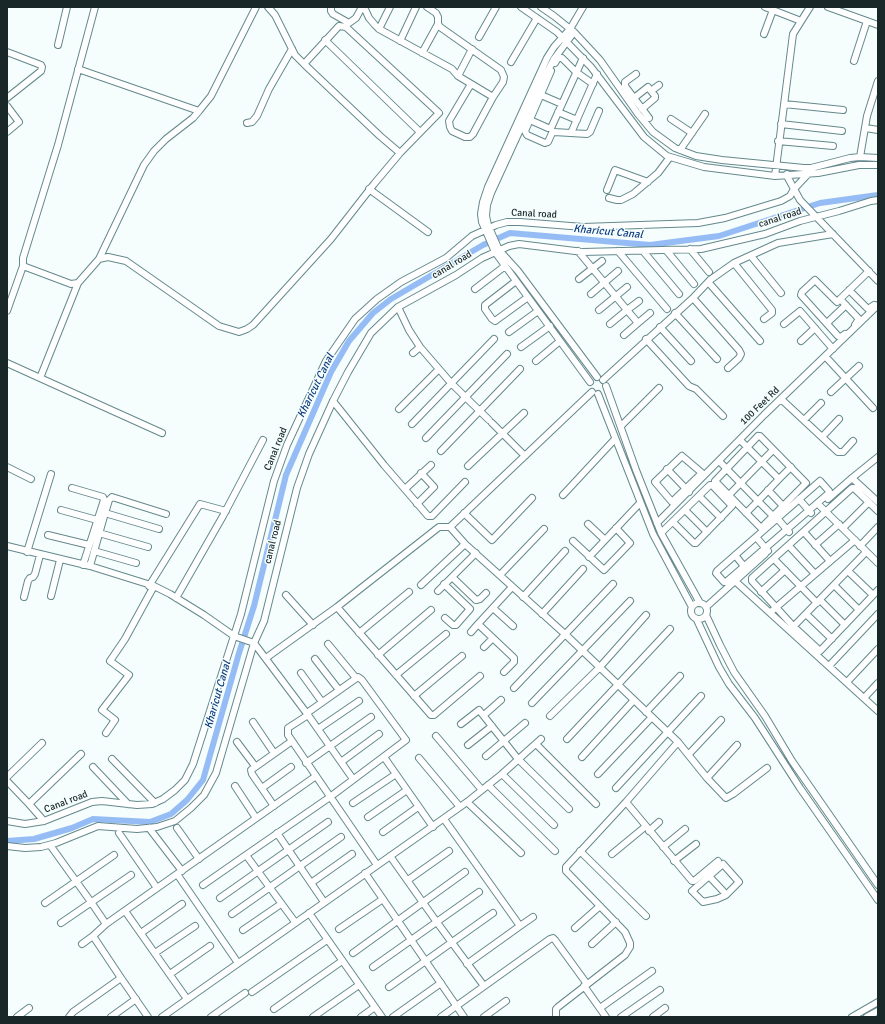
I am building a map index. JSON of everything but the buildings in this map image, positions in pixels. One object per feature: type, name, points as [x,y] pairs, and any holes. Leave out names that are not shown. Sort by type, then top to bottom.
[{"type":"street","points":[[58,45],[67,7]]},
{"type":"street","points":[[7,311],[23,266],[23,258],[58,145],[95,7]]},
{"type":"street","points":[[40,378],[78,283],[99,259],[144,165],[154,151],[166,139],[193,118],[211,96],[256,7]]},
{"type":"street","points":[[268,7],[275,15],[295,55],[400,153]]},
{"type":"street","points":[[331,7],[333,14],[347,25],[449,122],[452,130],[465,138],[470,137],[503,82],[504,77],[501,70],[440,27],[438,24]]},
{"type":"street","points":[[304,64],[338,26],[347,25],[356,18],[363,7],[374,25],[379,29],[452,69],[458,76],[494,96]]},
{"type":"street","points":[[379,29],[390,7]]},
{"type":"street","points":[[400,41],[416,7]]},
{"type":"street","points":[[422,53],[438,24],[438,17],[436,13],[427,7]]},
{"type":"street","points":[[479,37],[496,7]]},
{"type":"street","points":[[521,7],[565,39],[597,74],[644,137],[667,156],[704,167],[775,176],[787,176],[859,165],[878,165]]},
{"type":"street","points":[[541,7],[572,30],[600,60],[649,118]]},
{"type":"street","points":[[583,7],[572,30],[565,39],[541,84],[491,193],[487,205],[486,216],[488,229],[505,266],[590,382],[589,387],[595,393],[653,534],[692,607],[691,614],[697,620],[719,667],[729,684],[755,718],[800,788],[878,900]]},
{"type":"street","points":[[765,7],[802,21]]},
{"type":"street","points":[[775,176],[778,141],[793,34],[810,7]]},
{"type":"street","points":[[828,7],[844,10],[878,25]]},
{"type":"street","points":[[764,34],[773,10]]},
{"type":"street","points":[[511,62],[537,18]]},
{"type":"street","points":[[854,61],[866,21]]},
{"type":"street","points":[[325,40],[420,132]]},
{"type":"street","points":[[247,123],[252,122],[257,116],[269,89],[292,49]]},
{"type":"street","points":[[458,76],[472,49]]},
{"type":"street","points":[[7,52],[41,65],[42,67],[41,71],[7,98]]},
{"type":"street","points":[[593,84],[576,72],[565,59],[558,58],[525,133],[545,143],[548,142],[552,133],[554,132],[588,134],[599,111]]},
{"type":"street","points":[[530,120],[551,128],[583,58]]},
{"type":"street","points":[[78,70],[199,111]]},
{"type":"street","points":[[571,134],[597,74]]},
{"type":"street","points":[[636,74],[625,82],[624,85],[653,132],[675,148],[696,156],[776,166],[811,168],[860,157],[878,158]]},
{"type":"street","points":[[860,157],[866,128],[875,99],[878,81]]},
{"type":"street","points":[[449,122],[471,84]]},
{"type":"street","points":[[651,91],[659,85]]},
{"type":"street","points":[[635,103],[647,88],[651,91],[655,97],[642,109]]},
{"type":"street","points":[[541,96],[562,104]]},
{"type":"street","points":[[784,104],[844,110]]},
{"type":"street","points":[[7,106],[19,122],[7,132]]},
{"type":"street","points":[[558,112],[577,120]]},
{"type":"street","points":[[99,259],[108,257],[126,261],[219,326],[239,332],[247,329],[264,313],[331,239],[400,153],[439,113]]},
{"type":"street","points":[[680,150],[705,114]]},
{"type":"street","points":[[671,119],[692,133]]},
{"type":"street","points":[[781,124],[842,131]]},
{"type":"street","points":[[866,128],[878,130]]},
{"type":"street","points":[[778,141],[833,146]]},
{"type":"street","points":[[609,198],[621,200],[633,194],[662,170],[670,157]]},
{"type":"street","points":[[786,167],[787,176],[800,200],[878,282]]},
{"type":"street","points":[[607,190],[615,170],[648,182]]},
{"type":"street","name":"Canal road","points":[[7,822],[25,824],[44,821],[92,802],[102,801],[137,805],[155,803],[163,800],[184,780],[194,764],[236,636],[274,481],[287,445],[326,360],[355,320],[377,299],[401,282],[446,258],[472,236],[507,222],[583,227],[698,223],[725,218],[781,201],[790,196],[794,189],[809,173]]},
{"type":"street","points":[[370,189],[428,232]]},
{"type":"street","name":"canal road","points":[[7,846],[25,848],[50,845],[98,826],[137,829],[157,827],[175,821],[192,808],[204,795],[216,773],[255,641],[264,621],[297,488],[309,454],[333,401],[371,333],[398,307],[497,250],[519,244],[578,251],[643,251],[709,247],[766,234],[816,216],[878,200]]},
{"type":"street","points":[[590,382],[602,381],[646,339],[693,298],[709,283],[710,280],[734,263],[778,243],[833,234]]},
{"type":"street","points":[[690,249],[709,272]]},
{"type":"street","points":[[497,250],[518,271],[602,381],[621,426],[636,470],[661,533],[700,603],[706,607]]},
{"type":"street","points":[[666,250],[694,284]]},
{"type":"street","points":[[578,251],[638,323]]},
{"type":"street","points":[[618,251],[667,309]]},
{"type":"street","points":[[643,251],[679,294]]},
{"type":"street","points":[[751,256],[781,293]]},
{"type":"street","points":[[579,279],[602,261]]},
{"type":"street","points":[[734,263],[772,310],[772,313],[764,319]]},
{"type":"street","points":[[23,266],[70,284],[78,283]]},
{"type":"street","points":[[475,289],[505,266]]},
{"type":"street","points":[[591,294],[618,271]]},
{"type":"street","points":[[840,299],[858,318],[858,321],[841,337],[838,336],[802,295],[802,292],[815,280],[837,302],[840,299],[849,290],[869,272]]},
{"type":"street","points":[[516,281],[485,305],[485,309],[492,319],[495,321],[528,297]]},
{"type":"street","points":[[709,283],[760,341]]},
{"type":"street","points":[[599,310],[627,287]]},
{"type":"street","points":[[849,290],[868,309],[877,304]]},
{"type":"street","points":[[693,298],[739,350],[741,354],[739,358],[728,368]]},
{"type":"street","points":[[610,324],[639,301]]},
{"type":"street","name":"100 Feet Rd","points":[[657,523],[688,490],[833,349],[877,304]]},
{"type":"street","points":[[827,323],[846,305]]},
{"type":"street","points":[[398,307],[409,330],[420,347],[451,383],[525,456]]},
{"type":"street","points":[[509,332],[538,311]]},
{"type":"street","points":[[784,324],[800,311],[833,349]]},
{"type":"street","points":[[624,335],[650,313]]},
{"type":"street","points":[[675,313],[717,359]]},
{"type":"street","points":[[521,347],[550,326]]},
{"type":"street","points":[[660,327],[692,362]]},
{"type":"street","points":[[801,341],[815,328]]},
{"type":"street","points":[[412,424],[494,339]]},
{"type":"street","points":[[646,339],[689,386],[696,389],[723,416]]},
{"type":"street","points":[[536,361],[560,341]]},
{"type":"street","points":[[413,353],[420,347]]},
{"type":"street","points":[[426,438],[507,354]]},
{"type":"street","points":[[825,356],[873,408]]},
{"type":"street","points":[[7,363],[162,433]]},
{"type":"street","points":[[831,392],[859,366]]},
{"type":"street","points":[[399,409],[439,369]]},
{"type":"street","points":[[441,451],[520,369]]},
{"type":"street","points":[[266,658],[337,607],[439,527],[450,527],[525,456],[595,393],[604,391],[602,381]]},
{"type":"street","points":[[621,426],[658,388]]},
{"type":"street","points":[[782,399],[839,453],[843,452],[853,441]]},
{"type":"street","points":[[333,401],[426,515],[432,516],[466,482]]},
{"type":"street","points":[[804,420],[821,403]]},
{"type":"street","points":[[468,466],[524,413]]},
{"type":"street","points":[[822,437],[839,419]]},
{"type":"street","points":[[773,450],[759,436],[714,481],[760,528],[775,517],[799,499],[819,482],[821,482],[830,492],[810,512],[746,568],[724,582],[716,573],[756,537],[775,517],[783,506],[806,483],[773,450]]},
{"type":"street","points":[[563,495],[615,439]]},
{"type":"street","points":[[176,598],[226,511],[263,440]]},
{"type":"street","points":[[740,440],[779,479]]},
{"type":"street","points":[[729,495],[773,450]]},
{"type":"street","points":[[682,456],[701,472],[701,474],[688,490],[674,501],[671,501],[655,482],[667,469],[682,456]]},
{"type":"street","points":[[810,512],[820,506],[878,457]]},
{"type":"street","points":[[719,461],[788,531]]},
{"type":"street","points":[[405,489],[431,465]]},
{"type":"street","points":[[7,467],[31,479]]},
{"type":"street","points":[[746,513],[791,467]]},
{"type":"street","points":[[667,469],[688,490]]},
{"type":"street","points":[[417,504],[434,487],[422,473]]},
{"type":"street","points":[[27,552],[51,474]]},
{"type":"street","points":[[852,478],[878,502]]},
{"type":"street","points":[[661,533],[672,522],[685,510],[699,496],[712,485],[732,506],[697,542],[694,543],[672,522]]},
{"type":"street","points":[[72,488],[103,497],[104,500],[83,565]]},
{"type":"street","points":[[878,511],[854,488],[852,488],[752,578],[752,582],[776,608],[792,629],[829,666],[878,711]]},
{"type":"street","points":[[768,490],[783,506]]},
{"type":"street","points":[[699,496],[721,518]]},
{"type":"street","points":[[90,566],[109,500],[112,497],[166,514]]},
{"type":"street","points":[[464,513],[492,540],[532,498]]},
{"type":"street","points":[[799,499],[810,512]]},
{"type":"street","points":[[815,545],[841,526],[869,502]]},
{"type":"street","points":[[589,557],[640,503]]},
{"type":"street","points":[[106,733],[115,720],[102,710],[129,675],[110,661],[125,639],[152,586],[200,504],[226,511]]},
{"type":"street","points":[[820,506],[866,552],[877,560]]},
{"type":"street","points":[[61,510],[97,520]]},
{"type":"street","points":[[685,510],[707,532]]},
{"type":"street","points":[[105,513],[159,529]]},
{"type":"street","points":[[588,524],[605,540]]},
{"type":"street","points":[[450,527],[465,544],[566,635],[678,742],[707,778],[726,798],[767,768]]},
{"type":"street","points":[[860,546],[878,527]]},
{"type":"street","points":[[573,541],[603,570],[607,569],[630,543],[616,528]]},
{"type":"street","points":[[500,575],[544,529]]},
{"type":"street","points":[[804,532],[830,561]]},
{"type":"street","points":[[100,533],[148,547]]},
{"type":"street","points":[[48,535],[89,545]]},
{"type":"street","points":[[756,537],[767,550]]},
{"type":"street","points":[[770,612],[855,540]]},
{"type":"street","points":[[421,585],[465,544]]},
{"type":"street","points":[[7,546],[90,566],[152,586],[176,598],[236,636],[255,641],[353,779]]},
{"type":"street","points":[[789,546],[815,574]]},
{"type":"street","points":[[94,551],[136,563]]},
{"type":"street","points":[[524,597],[566,551]]},
{"type":"street","points":[[792,629],[866,552]]},
{"type":"street","points":[[438,591],[476,553]]},
{"type":"street","points":[[24,597],[28,581],[35,574],[40,555]]},
{"type":"street","points":[[735,556],[746,568]]},
{"type":"street","points":[[774,559],[800,586],[846,624]]},
{"type":"street","points":[[51,596],[60,560]]},
{"type":"street","points":[[746,568],[736,581],[706,607],[706,615],[734,672],[765,716],[792,761],[878,885]]},
{"type":"street","points":[[542,614],[584,569]]},
{"type":"street","points":[[761,592],[785,570]]},
{"type":"street","points":[[848,571],[873,595]]},
{"type":"street","points":[[452,577],[476,600],[480,599],[486,593]]},
{"type":"street","points":[[736,581],[770,612],[820,651],[878,590]]},
{"type":"street","points":[[444,584],[470,610],[456,625],[453,625],[444,618]]},
{"type":"street","points":[[514,688],[613,584]]},
{"type":"street","points":[[834,585],[859,610]]},
{"type":"street","points":[[471,632],[512,587]]},
{"type":"street","points":[[359,633],[409,592]]},
{"type":"street","points":[[286,595],[313,625]]},
{"type":"street","points":[[532,703],[630,601]]},
{"type":"street","points":[[692,607],[694,604],[700,603]]},
{"type":"street","points":[[337,607],[432,716],[480,676]]},
{"type":"street","points":[[493,608],[513,626]]},
{"type":"street","points":[[378,655],[431,610]]},
{"type":"street","points":[[806,614],[832,639]]},
{"type":"street","points":[[829,666],[878,614]]},
{"type":"street","points":[[550,716],[599,668],[646,615]]},
{"type":"street","points":[[697,620],[703,619],[706,615]]},
{"type":"street","points":[[478,624],[514,659],[514,662],[504,672]]},
{"type":"street","points":[[567,739],[670,629]]},
{"type":"street","points":[[396,675],[446,634]]},
{"type":"street","points":[[484,647],[493,638]]},
{"type":"street","points":[[204,885],[406,740],[362,680],[358,677],[356,678],[328,644]]},
{"type":"street","points":[[847,682],[878,649]]},
{"type":"street","points":[[414,696],[462,656]]},
{"type":"street","points":[[315,659],[339,690]]},
{"type":"street","points":[[301,673],[322,702]]},
{"type":"street","points":[[646,712],[680,676]]},
{"type":"street","points":[[356,678],[288,728],[288,735],[377,865]]},
{"type":"street","points":[[864,698],[878,683]]},
{"type":"street","points":[[616,788],[702,696]]},
{"type":"street","points":[[484,715],[501,700]]},
{"type":"street","points":[[582,756],[634,700]]},
{"type":"street","points":[[318,729],[359,701]]},
{"type":"street","points":[[461,724],[479,710],[505,741],[518,760],[569,809]]},
{"type":"street","points":[[306,762],[371,716]]},
{"type":"street","points":[[598,774],[652,717]]},
{"type":"street","points":[[689,754],[721,720]]},
{"type":"street","points":[[252,722],[274,753]]},
{"type":"street","points":[[486,756],[525,723]]},
{"type":"street","points":[[468,745],[492,726]]},
{"type":"street","points":[[341,762],[379,734]]},
{"type":"street","points":[[436,736],[482,790]]},
{"type":"street","points":[[162,1017],[295,922],[444,819],[502,774],[541,739]]},
{"type":"street","points":[[274,806],[251,772],[255,766],[292,741]]},
{"type":"street","points":[[237,742],[255,766]]},
{"type":"street","points":[[556,1017],[556,1009],[558,1007],[629,951],[630,943],[628,936],[616,922],[565,869],[580,850],[626,802],[678,742]]},
{"type":"street","points":[[7,777],[42,743]]},
{"type":"street","points":[[536,744],[596,804]]},
{"type":"street","points":[[707,778],[737,745]]},
{"type":"street","points":[[29,804],[81,754]]},
{"type":"street","points":[[384,757],[433,827]]},
{"type":"street","points":[[419,758],[460,807]]},
{"type":"street","points":[[112,759],[155,803]]},
{"type":"street","points":[[93,767],[128,804]]},
{"type":"street","points":[[262,788],[291,767]]},
{"type":"street","points":[[353,803],[396,774]]},
{"type":"street","points":[[502,774],[554,825]]},
{"type":"street","points":[[82,944],[106,924],[316,776]]},
{"type":"street","points":[[7,781],[44,821]]},
{"type":"street","points":[[488,785],[555,851]]},
{"type":"street","points":[[235,786],[256,818]]},
{"type":"street","points":[[368,817],[407,790]]},
{"type":"street","points":[[467,802],[520,853]]},
{"type":"street","points":[[626,802],[692,881],[707,874],[723,864],[739,882],[726,894],[717,899],[703,902],[692,891],[707,874],[718,860]]},
{"type":"street","points":[[383,832],[418,807]]},
{"type":"street","points":[[444,819],[520,926]]},
{"type":"street","points":[[220,898],[328,822]]},
{"type":"street","points":[[612,854],[648,828],[659,822]]},
{"type":"street","points":[[149,828],[238,963]]},
{"type":"street","points":[[177,828],[199,859]]},
{"type":"street","points":[[663,847],[685,828]]},
{"type":"street","points":[[119,833],[157,888]]},
{"type":"street","points":[[277,833],[324,902]]},
{"type":"street","points":[[232,914],[341,837]]},
{"type":"street","points":[[674,861],[696,844]]},
{"type":"street","points":[[50,845],[106,924]]},
{"type":"street","points":[[580,850],[646,916]]},
{"type":"street","points":[[408,880],[449,851]]},
{"type":"street","points":[[311,883],[352,854]]},
{"type":"street","points":[[45,903],[114,855]]},
{"type":"street","points":[[246,855],[295,922]]},
{"type":"street","points":[[390,856],[484,986]]},
{"type":"street","points":[[353,953],[422,901],[465,872]]},
{"type":"street","points":[[365,873],[464,1017]]},
{"type":"street","points":[[707,874],[723,891]]},
{"type":"street","points":[[61,924],[131,875]]},
{"type":"street","points":[[373,967],[479,892]]},
{"type":"street","points":[[339,929],[383,899]]},
{"type":"street","points":[[141,933],[182,904]]},
{"type":"street","points":[[243,930],[281,904]]},
{"type":"street","points":[[575,928],[600,906]]},
{"type":"street","points":[[125,911],[187,999]]},
{"type":"street","points":[[309,913],[382,1017]]},
{"type":"street","points":[[389,987],[493,913]]},
{"type":"street","points":[[467,964],[533,917]]},
{"type":"street","points":[[592,944],[616,922]]},
{"type":"street","points":[[155,953],[195,926]]},
{"type":"street","points":[[93,936],[148,1017]]},
{"type":"street","points":[[441,1017],[553,938],[606,1017]]},
{"type":"street","points":[[252,992],[327,940]]},
{"type":"street","points":[[170,974],[210,946]]},
{"type":"street","points":[[274,1009],[342,961]]},
{"type":"street","points":[[600,1008],[652,971]]},
{"type":"street","points":[[70,1017],[72,1012],[121,978]]},
{"type":"street","points":[[393,1017],[441,983]]},
{"type":"street","points":[[313,1017],[359,985]]},
{"type":"street","points":[[620,1017],[660,990]]},
{"type":"street","points":[[211,1017],[245,993]]},
{"type":"street","points":[[111,1017],[136,1000]]},
{"type":"street","points":[[484,1017],[506,1001]]},
{"type":"street","points":[[852,1017],[878,1002]]},
{"type":"street","points":[[361,1017],[375,1007]]},
{"type":"street","points":[[17,1017],[29,1008]]},
{"type":"street","points":[[653,1017],[665,1008]]},
{"type":"street","points":[[172,1010],[176,1017]]},
{"type":"street","points":[[867,1017],[878,1011]]},
{"type":"waterway","name":"Kharicut Canal","points":[[7,841],[34,839],[72,828],[93,819],[150,822],[171,814],[187,800],[203,780],[254,606],[286,475],[331,372],[349,341],[373,313],[391,299],[483,245],[510,233],[650,245],[719,236],[820,203],[878,195]]}]
